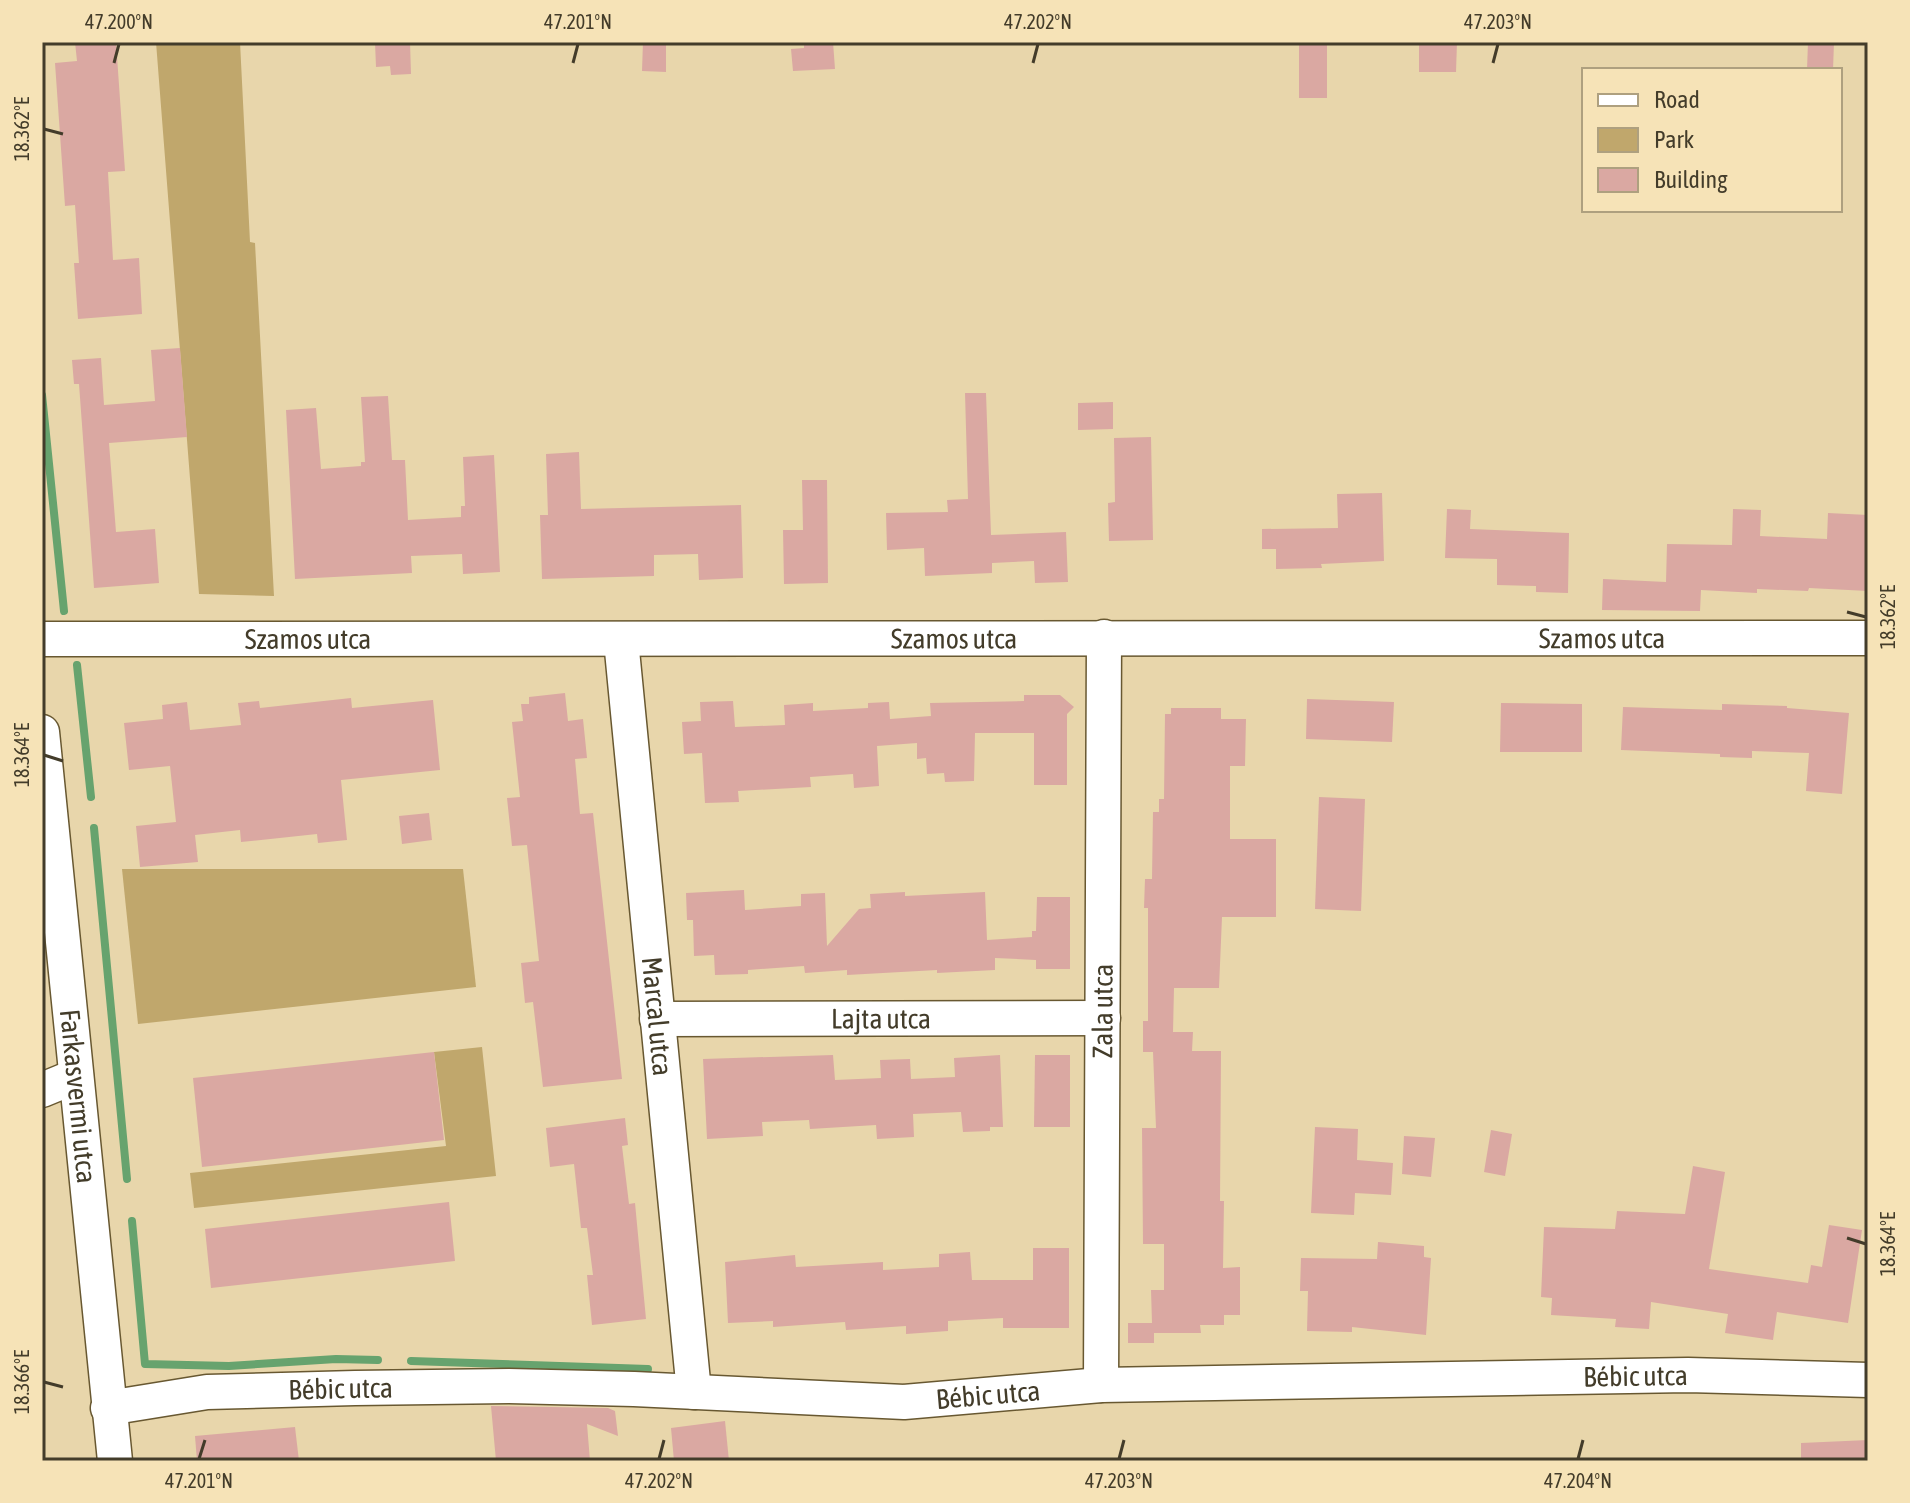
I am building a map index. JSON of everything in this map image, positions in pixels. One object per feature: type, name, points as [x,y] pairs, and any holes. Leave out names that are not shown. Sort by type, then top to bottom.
[{"type":"street","name":"Zala utca","points":[[1101,1385],[1104,637]]},
{"type":"street","name":"Szamos utca","points":[[42,639],[1868,638]]},
{"type":"street","name":"Marcal utca","points":[[621,640],[694,1392]]},
{"type":"street","name":"Farkasvermi utca","points":[[42,732],[115,1461]]},
{"type":"street","name":"Lajta utca","points":[[657,1019],[1103,1018]]},
{"type":"street","points":[[42,1090],[76,1076]]},
{"type":"street","name":"Bébic utca","points":[[108,1408],[207,1392],[355,1388],[509,1386],[904,1402],[1101,1385],[1688,1375],[1868,1380]]},
{"type":"green space","points":[[156,42],[240,42],[250,242],[255,243],[274,596],[199,594]]},
{"type":"green space","points":[[122,869],[463,869],[476,987],[138,1024]]},
{"type":"green space","points":[[482,1047],[496,1176],[194,1208],[190,1173],[446,1146],[434,1052]]},
{"type":"building","points":[[75,42],[116,42],[125,171],[108,172],[113,260],[139,258],[142,314],[78,319],[74,263],[79,263],[75,205],[65,206],[55,63],[77,61]]},
{"type":"building","points":[[375,42],[410,42],[411,74],[391,75],[390,66],[376,67]]},
{"type":"building","points":[[643,42],[666,42],[666,72],[642,71]]},
{"type":"building","points":[[804,42],[833,42],[835,69],[793,71],[791,49],[804,48]]},
{"type":"building","points":[[1299,42],[1327,42],[1327,98],[1299,98]]},
{"type":"building","points":[[1419,42],[1457,42],[1456,72],[1419,72]]},
{"type":"building","points":[[1808,42],[1834,42],[1833,68],[1807,68]]},
{"type":"building","points":[[180,348],[187,437],[109,443],[116,532],[155,529],[159,583],[94,588],[79,384],[74,384],[72,360],[101,358],[104,405],[155,401],[151,350]]},
{"type":"building","points":[[965,393],[986,393],[991,535],[1066,532],[1068,582],[1035,583],[1034,561],[992,563],[992,573],[925,576],[924,548],[887,550],[886,513],[948,512],[947,500],[968,499]]},
{"type":"building","points":[[388,396],[392,460],[405,460],[408,520],[461,517],[461,506],[465,506],[463,457],[494,455],[500,572],[463,574],[462,554],[411,556],[412,573],[295,579],[286,410],[316,408],[321,469],[361,466],[361,462],[365,462],[361,397]]},
{"type":"building","points":[[1113,402],[1113,429],[1078,430],[1078,403]]},
{"type":"building","points":[[1151,437],[1153,540],[1109,541],[1108,503],[1115,502],[1114,438]]},
{"type":"building","points":[[579,452],[581,509],[741,505],[743,578],[699,580],[698,554],[654,555],[654,576],[542,579],[540,515],[548,515],[546,454]]},
{"type":"building","points":[[802,480],[827,480],[828,583],[784,584],[783,530],[803,530]]},
{"type":"building","points":[[1382,493],[1384,561],[1321,564],[1322,568],[1276,569],[1276,549],[1262,549],[1262,529],[1338,528],[1337,494]]},
{"type":"building","points":[[1447,509],[1471,510],[1470,529],[1569,533],[1568,593],[1536,592],[1536,586],[1497,585],[1497,559],[1445,558]]},
{"type":"building","points":[[1733,509],[1761,510],[1760,536],[1827,539],[1828,513],[1868,515],[1868,591],[1809,588],[1808,591],[1757,589],[1757,593],[1701,590],[1700,611],[1602,610],[1603,579],[1666,582],[1667,544],[1732,545]]},
{"type":"building","points":[[565,693],[568,721],[583,719],[587,758],[575,759],[580,814],[593,813],[622,1079],[543,1087],[533,1002],[525,1003],[521,963],[539,961],[527,845],[512,846],[507,798],[520,797],[512,722],[523,721],[521,704],[529,704],[529,697]]},
{"type":"building","points":[[1024,695],[1060,695],[1074,707],[1067,714],[1067,785],[1034,785],[1034,733],[975,733],[974,781],[945,782],[944,773],[927,774],[926,758],[917,759],[917,743],[877,746],[879,786],[854,788],[853,774],[810,777],[811,787],[738,791],[739,802],[705,803],[702,753],[684,754],[682,722],[701,721],[700,702],[733,701],[735,727],[785,725],[784,705],[813,703],[813,711],[868,708],[868,703],[889,702],[890,719],[931,716],[930,703],[1024,701]]},
{"type":"building","points":[[351,698],[352,708],[433,700],[440,770],[341,780],[347,840],[318,843],[317,834],[241,842],[240,830],[195,835],[198,862],[140,867],[136,826],[176,822],[170,766],[129,770],[124,723],[163,719],[162,705],[187,702],[190,730],[241,725],[238,703],[259,701],[260,708]]},
{"type":"building","points":[[1307,699],[1394,702],[1392,742],[1306,739]]},
{"type":"building","points":[[1501,703],[1582,704],[1582,752],[1500,752]]},
{"type":"building","points":[[1722,704],[1787,706],[1849,713],[1842,794],[1806,791],[1809,753],[1752,751],[1752,758],[1621,750],[1623,707],[1722,710]]},
{"type":"building","points":[[1171,708],[1221,708],[1221,719],[1246,719],[1245,766],[1230,766],[1230,839],[1276,839],[1276,917],[1222,917],[1219,988],[1174,988],[1173,1032],[1193,1032],[1192,1051],[1221,1051],[1223,1268],[1240,1267],[1240,1315],[1224,1315],[1224,1325],[1200,1325],[1201,1333],[1154,1333],[1154,1343],[1128,1343],[1128,1323],[1152,1323],[1151,1290],[1164,1290],[1164,1244],[1143,1244],[1142,1128],[1156,1128],[1153,1052],[1143,1052],[1143,1021],[1148,1021],[1148,908],[1144,908],[1145,879],[1152,879],[1153,812],[1159,812],[1159,799],[1164,799],[1165,714],[1171,714]]},
{"type":"building","points":[[1319,797],[1365,799],[1361,911],[1315,909]]},
{"type":"building","points":[[429,813],[432,840],[402,844],[399,816]]},
{"type":"building","points":[[744,890],[745,910],[801,906],[801,894],[825,893],[827,946],[859,909],[871,908],[870,894],[905,892],[905,896],[985,892],[987,940],[1032,937],[1032,931],[1036,931],[1037,897],[1070,897],[1070,969],[1036,969],[1036,960],[995,958],[995,970],[847,975],[847,970],[805,973],[804,966],[715,975],[714,955],[694,956],[693,920],[687,920],[686,893]]},
{"type":"building","points":[[434,1052],[444,1140],[202,1167],[193,1078]]},
{"type":"building","points":[[833,1055],[835,1080],[881,1078],[880,1060],[910,1059],[911,1079],[955,1077],[954,1058],[1000,1055],[1003,1127],[963,1132],[961,1112],[913,1114],[914,1137],[877,1139],[876,1125],[810,1129],[809,1120],[762,1122],[763,1136],[707,1139],[703,1059]]},
{"type":"building","points":[[1035,1055],[1070,1055],[1070,1127],[1034,1127]]},
{"type":"building","points":[[625,1118],[628,1145],[622,1146],[629,1204],[635,1203],[646,1319],[592,1325],[587,1275],[593,1275],[587,1228],[581,1228],[574,1164],[550,1167],[546,1128]]},
{"type":"building","points":[[1315,1127],[1358,1129],[1357,1160],[1393,1163],[1391,1195],[1355,1193],[1354,1215],[1311,1213]]},
{"type":"building","points":[[1491,1130],[1512,1134],[1505,1176],[1484,1172]]},
{"type":"building","points":[[1404,1136],[1435,1138],[1431,1177],[1402,1174]]},
{"type":"building","points":[[1693,1166],[1725,1172],[1709,1269],[1808,1283],[1811,1265],[1822,1267],[1829,1225],[1862,1230],[1848,1323],[1777,1312],[1773,1340],[1725,1333],[1728,1314],[1651,1302],[1649,1329],[1615,1327],[1616,1319],[1551,1315],[1552,1298],[1541,1297],[1544,1227],[1615,1229],[1617,1211],[1685,1214]]},
{"type":"building","points":[[449,1202],[455,1261],[211,1288],[205,1229]]},
{"type":"building","points":[[1378,1242],[1424,1246],[1424,1257],[1431,1258],[1426,1335],[1352,1327],[1352,1332],[1307,1331],[1308,1291],[1300,1291],[1301,1258],[1377,1259]]},
{"type":"building","points":[[1033,1248],[1069,1248],[1069,1328],[1003,1328],[1003,1318],[948,1321],[948,1331],[906,1334],[906,1326],[846,1330],[845,1322],[773,1327],[773,1321],[728,1323],[725,1262],[795,1255],[796,1267],[883,1262],[883,1270],[939,1267],[939,1254],[970,1252],[972,1280],[1033,1280]]},
{"type":"building","points":[[491,1406],[608,1408],[615,1411],[618,1436],[587,1424],[590,1461],[496,1461]]},
{"type":"building","points":[[725,1421],[729,1461],[674,1461],[671,1428]]},
{"type":"building","points":[[295,1427],[299,1461],[197,1461],[195,1436]]},
{"type":"building","points":[[1868,1440],[1868,1461],[1801,1461],[1801,1443]]},
{"type":"waterway","points":[[42,395],[64,611]]},
{"type":"waterway","points":[[77,665],[91,797]]},
{"type":"waterway","points":[[94,828],[127,1179]]},
{"type":"waterway","points":[[132,1221],[145,1364],[229,1366],[336,1359],[378,1360]]},
{"type":"waterway","points":[[411,1361],[648,1369]]}]
